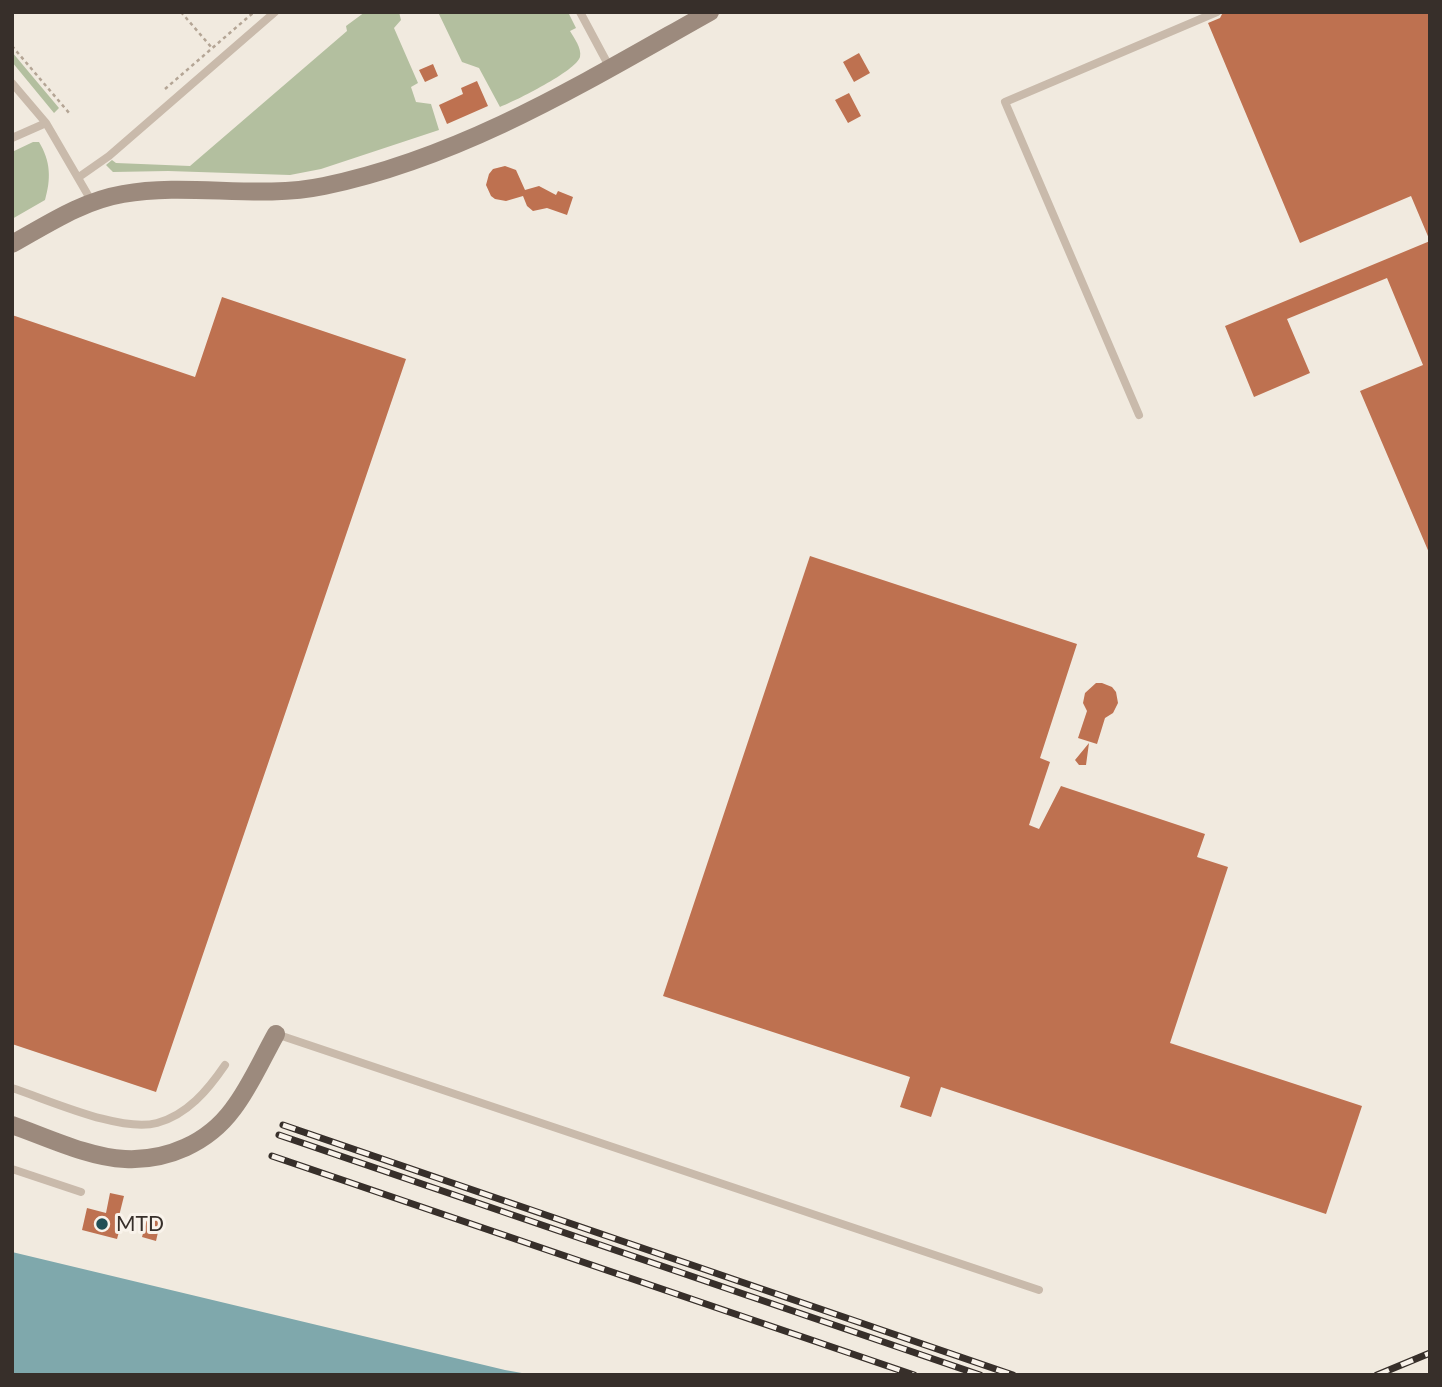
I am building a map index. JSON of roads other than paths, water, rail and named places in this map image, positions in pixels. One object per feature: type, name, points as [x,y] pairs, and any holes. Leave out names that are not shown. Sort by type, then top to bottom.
[{"type":"main road","points":[[12,244],[92,202],[122,194],[153,190],[258,193],[322,187],[375,173],[449,147],[527,114],[710,12]]},
{"type":"main road","points":[[12,1125],[99,1155],[125,1160],[152,1158],[182,1150],[220,1125],[235,1108],[276,1034]]},
{"type":"lane","points":[[79,177],[109,156],[275,12]]},
{"type":"lane","points":[[580,12],[610,68]]},
{"type":"lane","points":[[1139,415],[1005,102],[1217,12]]},
{"type":"lane","points":[[12,83],[46,122],[92,202]]},
{"type":"lane","points":[[12,138],[46,122]]},
{"type":"lane","points":[[276,1034],[1039,1290]]},
{"type":"lane","points":[[12,1088],[121,1124],[156,1124],[183,1111],[206,1091],[225,1065]]},
{"type":"lane","points":[[12,1169],[81,1192]]},
{"type":"water","points":[[12,1252],[505,1370],[533,1375],[12,1375]]},
{"type":"railway","points":[[283,1125],[1013,1375]]},
{"type":"railway","points":[[279,1135],[980,1375]]},
{"type":"railway","points":[[272,1156],[914,1375]]},
{"type":"railway","points":[[1377,1375],[1430,1353]]},
{"type":"place","name":"MTD","points":[[102,1224]]}]
